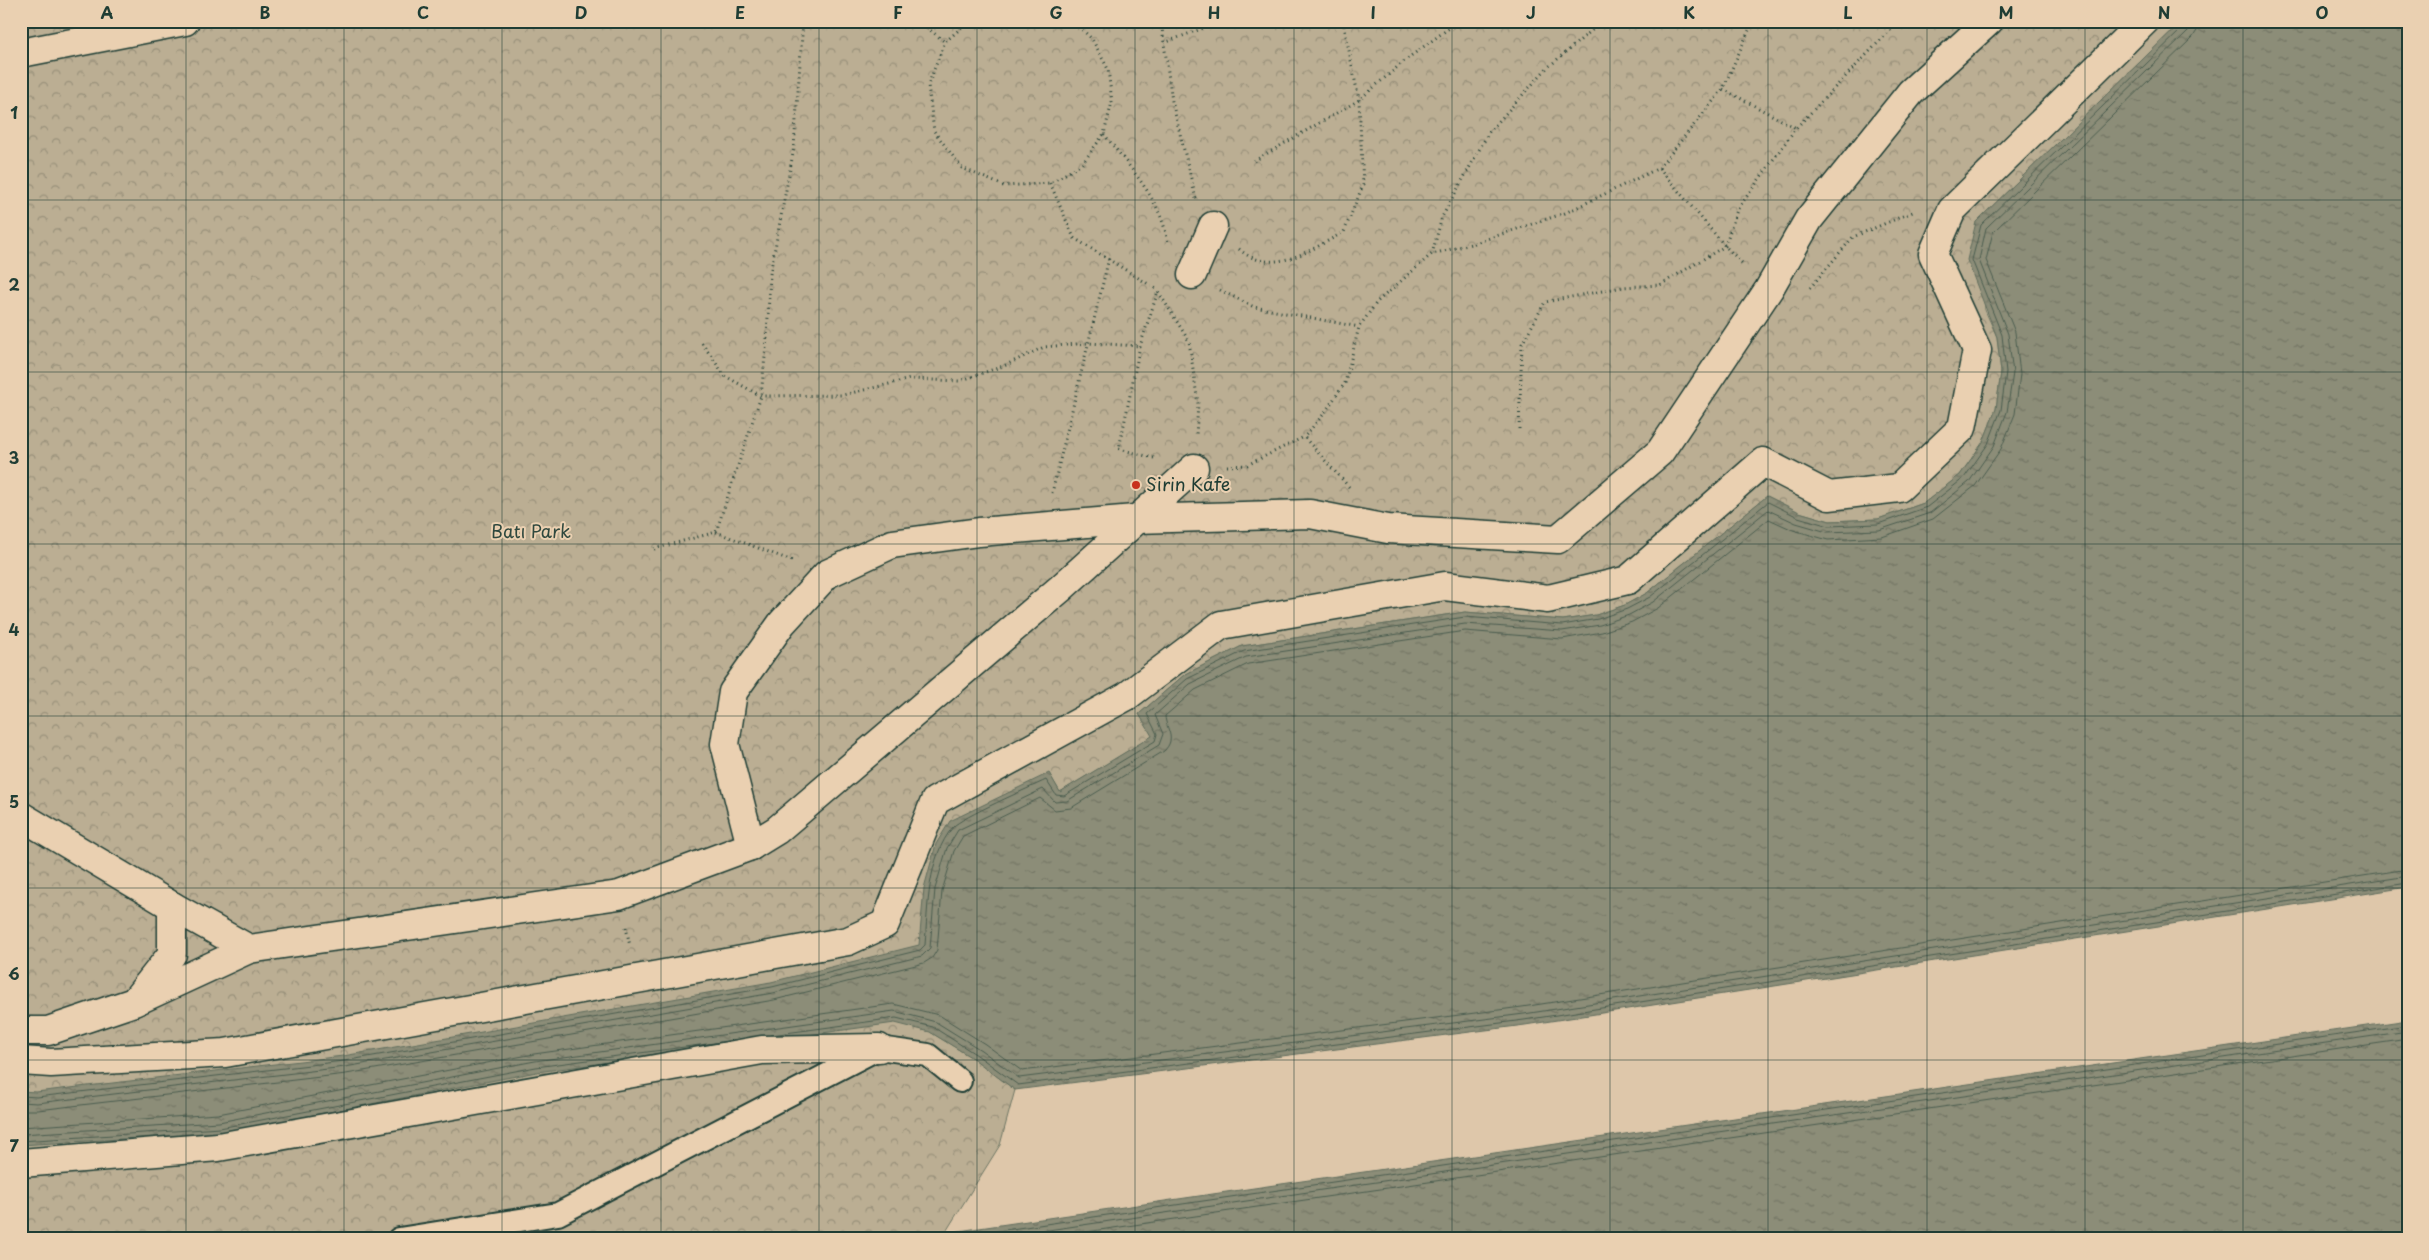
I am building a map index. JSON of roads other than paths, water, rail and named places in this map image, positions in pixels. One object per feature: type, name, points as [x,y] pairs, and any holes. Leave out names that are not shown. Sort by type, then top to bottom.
[{"type":"street","points":[[21,53],[185,21]]},
{"type":"street","points":[[751,846],[725,744],[734,692],[782,624],[828,574],[892,544],[1135,519],[1310,514],[1388,529],[1558,539],[1660,452],[1769,289],[1809,219],[1911,92],[1990,21]]},
{"type":"street","points":[[21,1061],[51,1063],[225,1053],[848,941],[885,924],[935,802],[1127,696],[1221,625],[1445,586],[1548,599],[1628,580],[1763,462],[1829,496],[1899,488],[1962,428],[1977,350],[1933,254],[1952,210],[2145,21]]},
{"type":"street","points":[[1192,275],[1213,226]]},
{"type":"street","points":[[21,1032],[48,1031],[134,1002],[249,949],[619,895],[751,846],[777,830],[1039,607],[1194,468]]},
{"type":"street","points":[[21,816],[172,906],[249,949]]},
{"type":"street","points":[[134,1002],[172,954],[172,906]]},
{"type":"street","points":[[399,1239],[558,1214],[879,1048]]},
{"type":"street","points":[[21,1163],[218,1147],[762,1050],[879,1048],[928,1056],[960,1081]]},
{"type":"water","points":[[2182,21],[2408,21],[2408,887],[1525,1025],[1015,1090],[974,1059],[930,1032],[895,1023],[537,1072],[220,1133],[21,1145],[21,1091],[36,1092],[343,1056],[771,982],[919,945],[924,888],[936,844],[950,821],[1049,773],[1060,792],[1152,736],[1139,714],[1184,675],[1242,646],[1465,612],[1563,620],[1596,615],[1625,605],[1647,593],[1767,496],[1799,512],[1830,521],[1878,519],[1924,503],[1960,475],[1983,442],[1996,409],[2001,372],[1997,337],[1967,260],[1976,222]]},
{"type":"water","points":[[2408,1020],[2408,1239],[909,1239],[945,1233]]},
{"type":"place","name":"Sirin Kafe","points":[[1136,485]]},
{"type":"park label","name":"Batı Park","points":[[531,532]]}]
